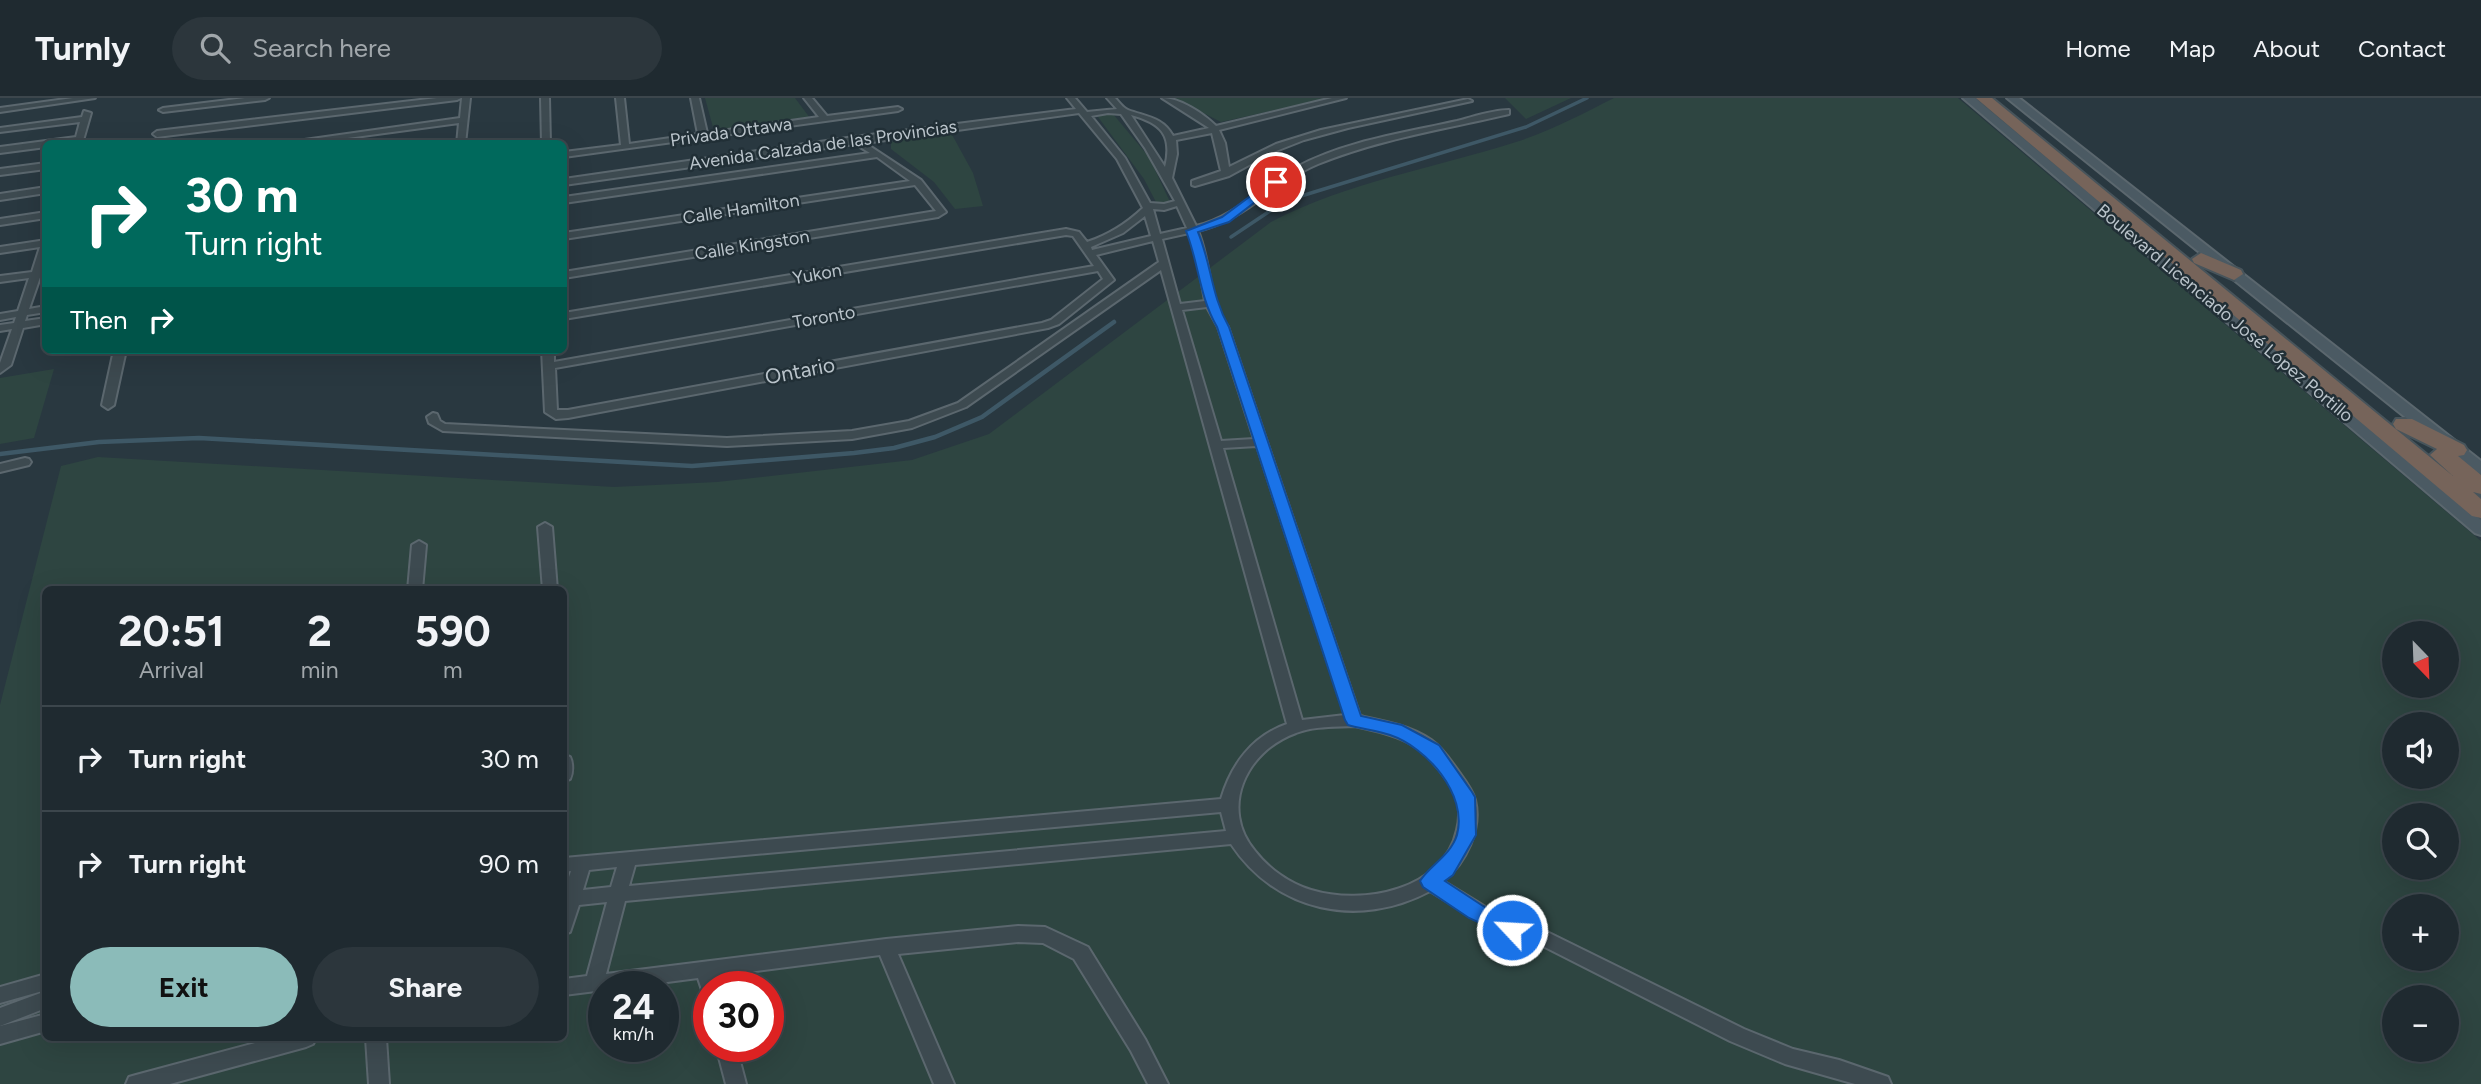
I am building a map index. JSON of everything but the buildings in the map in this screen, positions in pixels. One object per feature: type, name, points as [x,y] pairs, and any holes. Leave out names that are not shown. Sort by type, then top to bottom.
[{"type":"highway","name":"Boulevard Licenciado José López Portillo","points":[[1983,98],[2134,230],[2481,511]]},
{"type":"highway","name":"Boulevard Licenciado José López Portillo","points":[[2001,98],[2481,487]]},
{"type":"highway","points":[[2201,259],[2234,274]]},
{"type":"highway","points":[[2404,424],[2456,450]]},
{"type":"street","points":[[0,110],[91,98],[79,140]]},
{"type":"street","points":[[265,98],[163,106],[156,139],[457,98]]},
{"type":"street","points":[[461,140],[466,98]]},
{"type":"street","points":[[545,98],[546,140]]},
{"type":"street","points":[[620,98],[625,146]]},
{"type":"street","points":[[695,98],[704,136]]},
{"type":"street","points":[[808,98],[825,119]]},
{"type":"street","name":"Privada Ottawa","points":[[567,155],[704,136],[755,142],[777,129],[825,119],[900,112],[890,98]]},
{"type":"street","points":[[1060,102],[1075,98],[1121,158],[1148,207],[1296,727]]},
{"type":"street","points":[[1111,98],[1123,110],[1167,177],[1201,253],[1210,304],[1223,327],[1354,720]]},
{"type":"street","points":[[1166,98],[1218,127],[1226,174]]},
{"type":"street","points":[[1171,139],[1342,98]]},
{"type":"street","name":"Boulevard Licenciado José López Portillo","points":[[1968,98],[2134,230],[2481,529]]},
{"type":"street","name":"Boulevard Licenciado José López Portillo","points":[[2012,98],[2481,468]]},
{"type":"street","points":[[1195,183],[1226,174],[1278,147],[1307,138],[1467,100],[1478,111]]},
{"type":"street","name":"Avenida Calzada de las Provincias","points":[[785,146],[1045,105]]},
{"type":"street","points":[[1123,110],[1164,130],[1171,139],[1173,155],[1167,177]]},
{"type":"street","name":"Avenida Calzada de las Provincias","points":[[567,173],[755,142],[785,146],[854,140],[1085,112],[1123,110]]},
{"type":"street","points":[[1087,250],[1192,231],[1225,219],[1276,182],[1313,163],[1344,152],[1506,112]]},
{"type":"street","points":[[0,130],[85,119]]},
{"type":"street","points":[[310,140],[463,120]]},
{"type":"street","points":[[1164,130],[1218,127]]},
{"type":"street","points":[[883,155],[883,142],[890,135]]},
{"type":"street","points":[[854,140],[883,155],[918,182]]},
{"type":"street","name":"Avenida Calzada de las Provincias","points":[[567,180],[755,142]]},
{"type":"street","points":[[0,150],[42,145]]},
{"type":"street","points":[[567,200],[883,155]]},
{"type":"street","points":[[0,172],[42,167]]},
{"type":"street","name":"Calle Kingston","points":[[567,275],[935,215],[940,212],[918,182]]},
{"type":"street","name":"Calle Hamilton","points":[[567,236],[918,182]]},
{"type":"street","points":[[0,197],[42,191]]},
{"type":"street","points":[[1087,250],[1122,232],[1148,207],[1164,208],[1178,202]]},
{"type":"street","points":[[0,222],[42,216]]},
{"type":"street","name":"Yukon","points":[[567,316],[1070,232],[1076,234],[1087,250]]},
{"type":"street","points":[[0,250],[42,244]]},
{"type":"street","points":[[1087,250],[1100,268]]},
{"type":"street","points":[[0,370],[5,365],[42,255]]},
{"type":"street","points":[[433,417],[435,423],[443,427],[727,442],[852,435],[912,424],[962,405],[1164,263]]},
{"type":"street","name":"Ontario","points":[[548,366],[551,412],[556,415],[1044,326],[1055,322],[1107,284],[1109,281],[1100,268]]},
{"type":"street","name":"Toronto","points":[[548,366],[1100,268]]},
{"type":"street","points":[[0,279],[36,274]]},
{"type":"street","points":[[1177,307],[1210,304]]},
{"type":"street","points":[[0,317],[42,310]]},
{"type":"street","points":[[0,328],[42,322]]},
{"type":"street","points":[[108,405],[119,354]]},
{"type":"street","points":[[548,354],[548,366]]},
{"type":"street","points":[[1217,445],[1261,442]]},
{"type":"street","points":[[0,468],[24,462]]},
{"type":"street","points":[[545,527],[550,586]]},
{"type":"street","points":[[415,586],[419,545]]},
{"type":"street","points":[[1354,720],[1396,730],[1432,750],[1466,797],[1466,835],[1446,870],[1407,894],[1356,904],[1304,895],[1261,871],[1234,837],[1228,805],[1237,772],[1261,745],[1296,727],[1354,720]]},
{"type":"street","points":[[1228,805],[573,864],[567,899],[1234,837]]},
{"type":"street","points":[[597,971],[628,858]]},
{"type":"street","points":[[1430,881],[1500,925],[1536,935],[1737,1035],[1792,1058],[1839,1069],[1881,1084]]},
{"type":"street","points":[[748,971],[886,947],[1018,934],[1045,935],[1081,953],[1138,1045],[1158,1084]]},
{"type":"street","points":[[886,947],[944,1084]]},
{"type":"street","points":[[0,995],[42,983]]},
{"type":"street","points":[[567,987],[588,984]]},
{"type":"street","points":[[0,1017],[42,1001]]},
{"type":"street","points":[[0,1035],[42,1022]]},
{"type":"street","points":[[136,1084],[177,1078],[296,1041]]},
{"type":"street","points":[[376,1041],[379,1084]]},
{"type":"street","points":[[730,1062],[736,1084]]},
{"type":"green space","points":[[705,98],[795,98],[810,118],[714,131]]},
{"type":"green space","points":[[1174,98],[1325,98],[1326,99],[1221,122]]},
{"type":"green space","points":[[1505,98],[1571,98],[1526,119]]},
{"type":"green space","points":[[1614,98],[1958,98],[2481,541],[2481,1084],[0,1084],[0,705],[61,466],[98,457],[614,487],[717,482],[912,460],[989,434],[1271,222],[1330,196],[1529,138]]},
{"type":"green space","points":[[1100,114],[1113,114],[1149,157],[1171,204],[1157,204],[1144,179],[1098,117]]},
{"type":"green space","points":[[950,131],[973,173],[983,206],[955,209],[934,182],[891,149],[891,143],[895,139]]},
{"type":"green space","points":[[54,369],[34,438],[0,444],[0,378]]},
{"type":"waterway","points":[[1231,237],[1285,201],[1526,127],[1587,98]]},
{"type":"waterway","points":[[0,454],[99,442],[199,438],[692,466],[854,453],[894,448],[935,437],[982,417],[1114,322]]},
{"type":"route","points":[[1276,182],[1225,219],[1192,231],[1201,253],[1210,304],[1223,327],[1354,720],[1396,730],[1432,750],[1466,797],[1466,835],[1446,870],[1430,881],[1476,912],[1512,930]]}]
